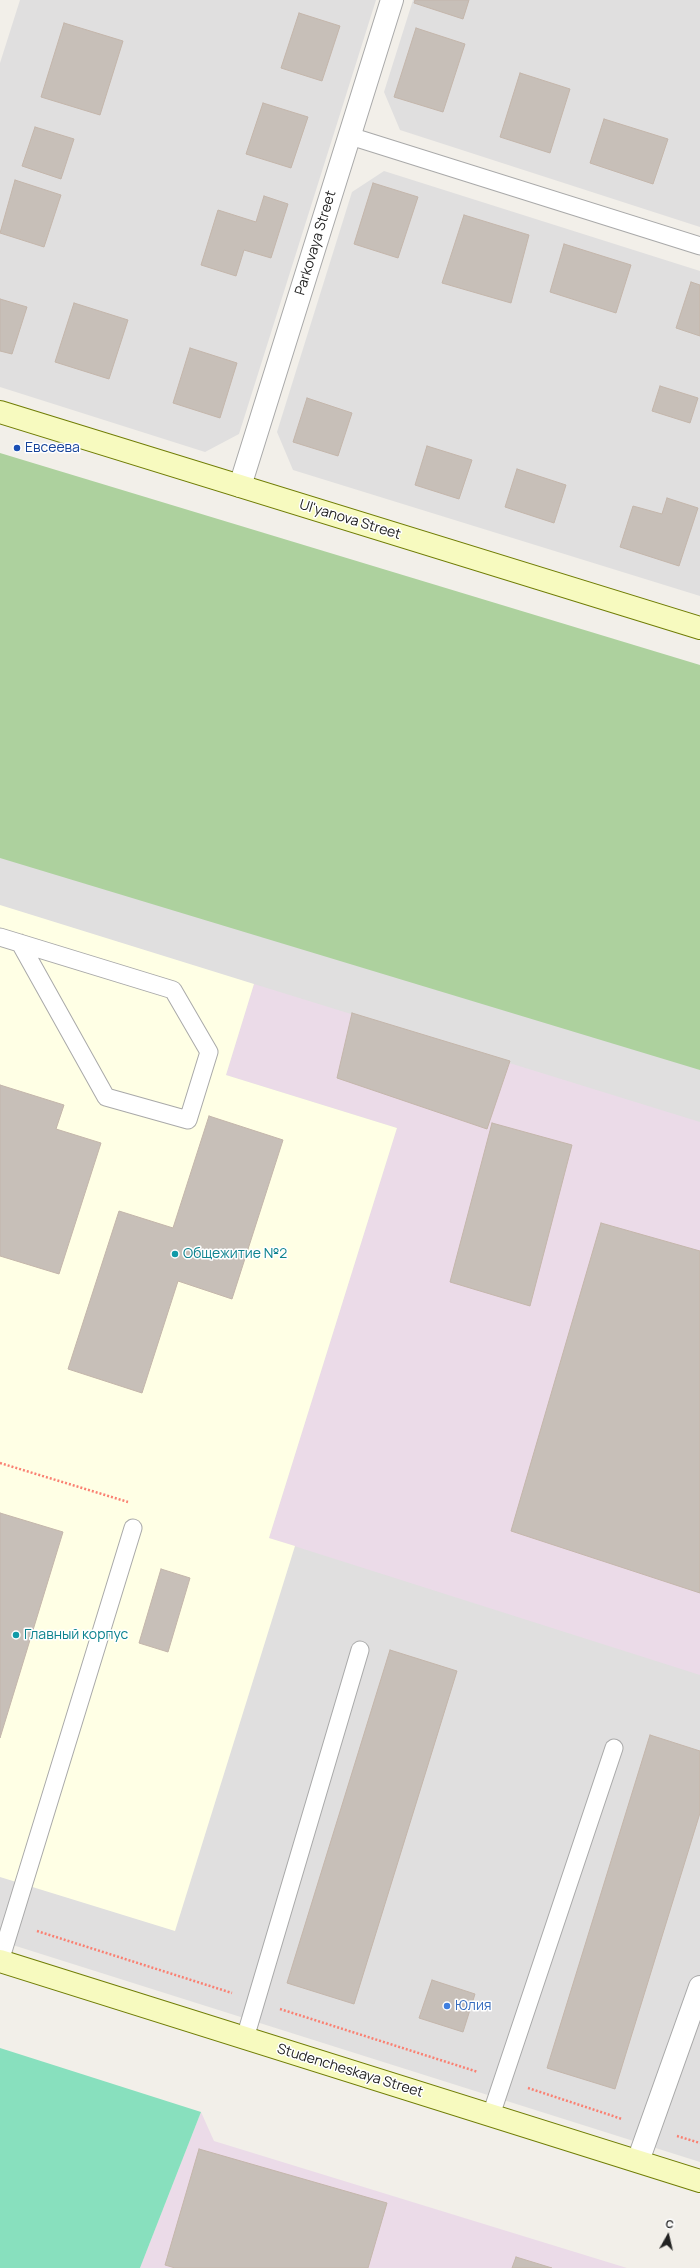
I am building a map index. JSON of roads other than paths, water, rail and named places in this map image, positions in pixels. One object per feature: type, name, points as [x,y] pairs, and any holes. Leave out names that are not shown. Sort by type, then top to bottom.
[{"type":"street","name":"Parkovaya Street","points":[[240,486],[392,0]]},
{"type":"street","name":"Ul'yanova Street","points":[[0,412],[700,628]]},
{"type":"street","name":"Studencheskaya Street","points":[[0,1961],[700,2181]]},
{"type":"street","points":[[638,2161],[700,1987]]},
{"type":"lane","points":[[350,136],[700,246]]},
{"type":"lane","points":[[0,937],[20,943],[173,990],[209,1052],[188,1120],[106,1097],[20,943]]},
{"type":"lane","points":[[0,1961],[133,1528]]},
{"type":"lane","points":[[245,2038],[360,1650]]},
{"type":"lane","points":[[491,2115],[614,1748]]},
{"type":"place","name":"Евсеева","points":[[17,448]]},
{"type":"place","name":"Общежитие №2","points":[[175,1254]]},
{"type":"place","name":"Главный корпус","points":[[16,1635]]},
{"type":"place","name":"Юлия","points":[[447,2006]]}]
